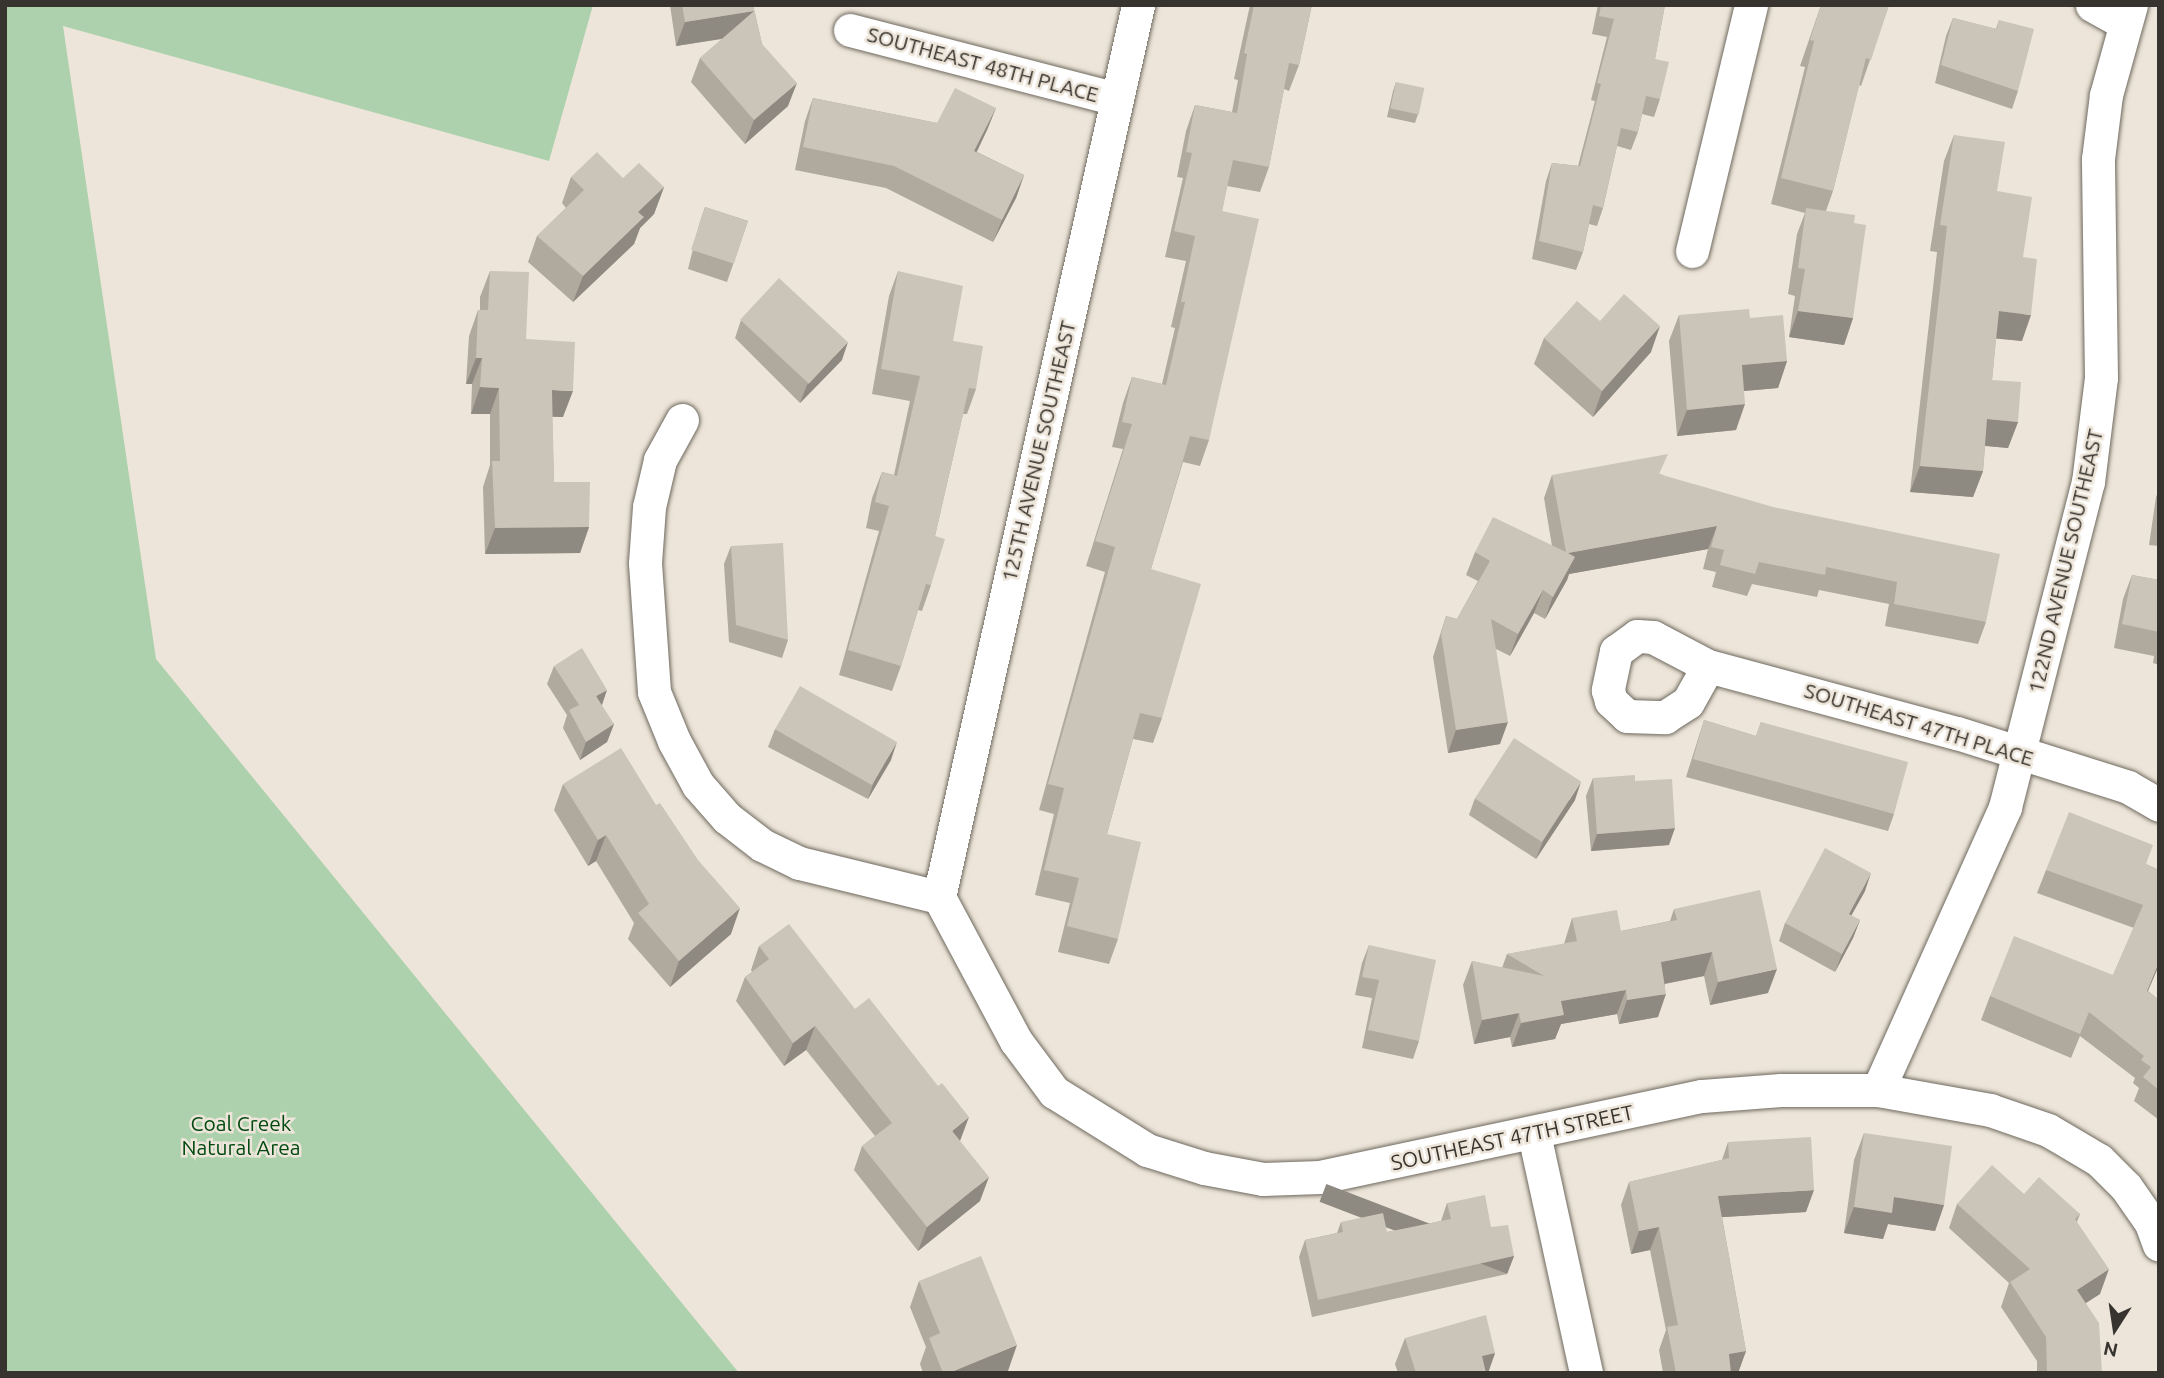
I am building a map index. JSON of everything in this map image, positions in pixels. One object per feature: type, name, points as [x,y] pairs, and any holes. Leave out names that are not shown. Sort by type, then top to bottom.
[{"type":"street","name":"125TH AVENUE SOUTHEAST","points":[[939,897],[1138,5]]},
{"type":"street","points":[[1692,251],[1751,5]]},
{"type":"street","points":[[2092,5],[2127,13]]},
{"type":"street","name":"122ND AVENUE SOUTHEAST","points":[[1878,1090],[1983,861],[2021,754],[2088,482],[2101,378],[2098,159],[2106,95],[2127,13]]},
{"type":"street","name":"SOUTHEAST 48TH PLACE","points":[[850,30],[1116,99]]},
{"type":"street","points":[[682,421],[660,460],[649,507],[645,563],[654,692],[674,741],[698,785],[727,818],[762,845],[799,863],[939,897]]},
{"type":"street","name":"SOUTHEAST 47TH PLACE","points":[[1708,666],[2129,787],[2159,805]]},
{"type":"street","points":[[2129,787],[2159,774]]},
{"type":"street","name":"SOUTHEAST 47TH STREET","points":[[939,897],[1016,1041],[1054,1092],[1147,1150],[1203,1168],[1263,1179],[1320,1177],[1534,1134],[1702,1096],[1781,1090],[1878,1090],[1990,1110],[2048,1130],[2099,1160],[2126,1187],[2151,1223],[2159,1245]]},
{"type":"street","points":[[1534,1134],[1586,1373]]},
{"type":"green space","name":"Coal Creek Natural Area","points":[[5,5],[593,5],[549,161],[63,26],[156,659],[739,1373],[5,1373]]},
{"type":"building","points":[[682,5],[753,5],[762,44],[797,83],[754,120],[700,58],[754,11],[685,22]]},
{"type":"building","points":[[1254,5],[1312,5],[1299,65],[1289,63],[1269,167],[1233,160],[1222,211],[1259,219],[1209,440],[1190,436],[1151,569],[1201,584],[1162,718],[1140,713],[1107,834],[1141,842],[1118,939],[1067,926],[1079,878],[1044,870],[1064,788],[1048,784],[1115,547],[1095,541],[1132,424],[1122,422],[1132,377],[1166,385],[1185,302],[1181,302],[1195,236],[1174,231],[1192,153],[1186,152],[1195,105],[1237,113],[1247,54],[1244,53]]},
{"type":"building","points":[[1601,5],[1665,5],[1655,59],[1669,62],[1660,99],[1646,96],[1638,132],[1621,128],[1603,208],[1593,205],[1583,252],[1539,241],[1552,163],[1580,166],[1601,84],[1597,83],[1614,19],[1599,16]]},
{"type":"building","points":[[1821,5],[1889,5],[1871,60],[1866,58],[1833,191],[1781,178],[1814,41],[1810,40]]},
{"type":"building","points":[[1953,18],[1997,29],[1999,20],[2034,29],[2018,91],[1941,65]]},
{"type":"building","points":[[1396,82],[1424,88],[1419,114],[1390,108]]},
{"type":"building","points":[[955,88],[996,108],[974,151],[1024,175],[1002,220],[894,166],[803,147],[813,98],[937,123]]},
{"type":"building","points":[[1954,135],[2005,142],[1997,191],[2032,197],[2023,257],[2037,259],[2031,315],[1999,311],[1992,380],[2021,382],[2018,422],[1987,419],[1983,471],[1920,466],[1947,226],[1940,225]]},
{"type":"building","points":[[597,152],[623,178],[639,163],[664,187],[638,212],[644,217],[583,276],[537,236],[584,190],[571,177]]},
{"type":"building","points":[[705,207],[748,221],[734,264],[691,250]]},
{"type":"building","points":[[1806,208],[1855,215],[1854,223],[1866,225],[1853,318],[1798,311],[1805,269],[1798,268]]},
{"type":"building","points":[[490,271],[529,272],[526,339],[575,342],[573,391],[552,390],[554,482],[590,482],[589,527],[495,528],[492,461],[500,461],[499,388],[480,387],[482,358],[476,358],[478,310],[488,310]]},
{"type":"building","points":[[898,271],[963,286],[953,341],[983,346],[976,389],[969,388],[935,536],[945,539],[931,585],[926,584],[901,666],[848,650],[889,506],[875,502],[882,472],[897,476],[920,376],[881,369]]},
{"type":"building","points":[[779,278],[848,342],[809,384],[740,320]]},
{"type":"building","points":[[1624,294],[1660,326],[1602,391],[1544,338],[1577,301],[1600,321]]},
{"type":"building","points":[[1749,309],[1750,318],[1783,315],[1787,361],[1742,365],[1745,404],[1687,410],[1679,315]]},
{"type":"building","points":[[1668,454],[1659,474],[1773,507],[2000,554],[1986,622],[1894,604],[1897,582],[1826,567],[1825,575],[1759,562],[1755,574],[1720,565],[1724,550],[1711,547],[1717,526],[1568,553],[1575,557],[1553,597],[1543,590],[1518,634],[1491,619],[1508,722],[1456,730],[1441,634],[1446,616],[1457,619],[1490,561],[1475,552],[1493,517],[1566,552],[1552,475]]},
{"type":"building","points":[[783,543],[788,640],[736,625],[731,546]]},
{"type":"building","points":[[2132,575],[2159,580],[2159,632],[2122,624]]},
{"type":"building","points":[[582,648],[607,690],[596,696],[614,724],[586,742],[569,710],[579,705],[554,666]]},
{"type":"building","points":[[800,686],[897,742],[872,785],[775,729]]},
{"type":"building","points":[[1704,720],[1756,736],[1761,722],[1908,762],[1894,814],[1693,759]]},
{"type":"building","points":[[1514,738],[1581,782],[1542,842],[1475,798]]},
{"type":"building","points":[[621,748],[656,805],[660,803],[698,860],[740,908],[679,961],[638,913],[649,904],[606,835],[598,840],[563,784]]},
{"type":"building","points":[[1635,775],[1635,781],[1672,779],[1675,828],[1597,834],[1593,778]]},
{"type":"building","points":[[2069,812],[2153,845],[2146,864],[2159,870],[2159,962],[2147,991],[2159,1000],[2159,1090],[2143,1077],[2151,1067],[2141,1060],[2144,1056],[2089,1012],[2080,1034],[1990,996],[2014,936],[2113,975],[2143,905],[2046,870]]},
{"type":"building","points":[[1825,848],[1871,873],[1849,914],[1860,920],[1842,954],[1785,923]]},
{"type":"building","points":[[1760,890],[1777,969],[1718,982],[1712,952],[1661,962],[1666,994],[1627,1000],[1626,990],[1561,1001],[1564,1015],[1521,1023],[1519,1013],[1482,1020],[1472,961],[1544,976],[1507,954],[1577,941],[1572,918],[1617,910],[1621,931],[1677,920],[1674,909]]},
{"type":"building","points":[[789,924],[855,1009],[869,998],[938,1086],[942,1083],[969,1117],[952,1131],[989,1177],[927,1227],[862,1146],[892,1123],[815,1026],[793,1043],[745,977],[769,959],[759,946]]},
{"type":"building","points":[[1369,945],[1436,960],[1419,1041],[1368,1030],[1379,980],[1362,977]]},
{"type":"building","points":[[1864,1133],[1952,1146],[1944,1205],[1894,1197],[1892,1213],[1854,1207]]},
{"type":"building","points":[[1811,1137],[1814,1190],[1718,1196],[1746,1351],[1729,1354],[1731,1373],[1676,1373],[1667,1327],[1678,1325],[1659,1227],[1639,1231],[1629,1182],[1729,1158],[1728,1142]]},
{"type":"building","points":[[1992,1165],[2024,1194],[2039,1177],[2080,1214],[2075,1219],[2109,1269],[2077,1290],[2099,1323],[2102,1373],[2047,1373],[2046,1337],[2010,1282],[2030,1269],[1957,1204]]},
{"type":"building","points":[[1485,1195],[1491,1227],[1508,1225],[1514,1256],[1318,1300],[1305,1240],[1343,1232],[1341,1222],[1383,1213],[1387,1232],[1451,1219],[1447,1203]]},
{"type":"building","points":[[981,1256],[1017,1345],[949,1373],[943,1373],[929,1338],[940,1333],[919,1281]]},
{"type":"building","points":[[1486,1315],[1495,1353],[1482,1356],[1486,1373],[1416,1373],[1405,1338]]}]
